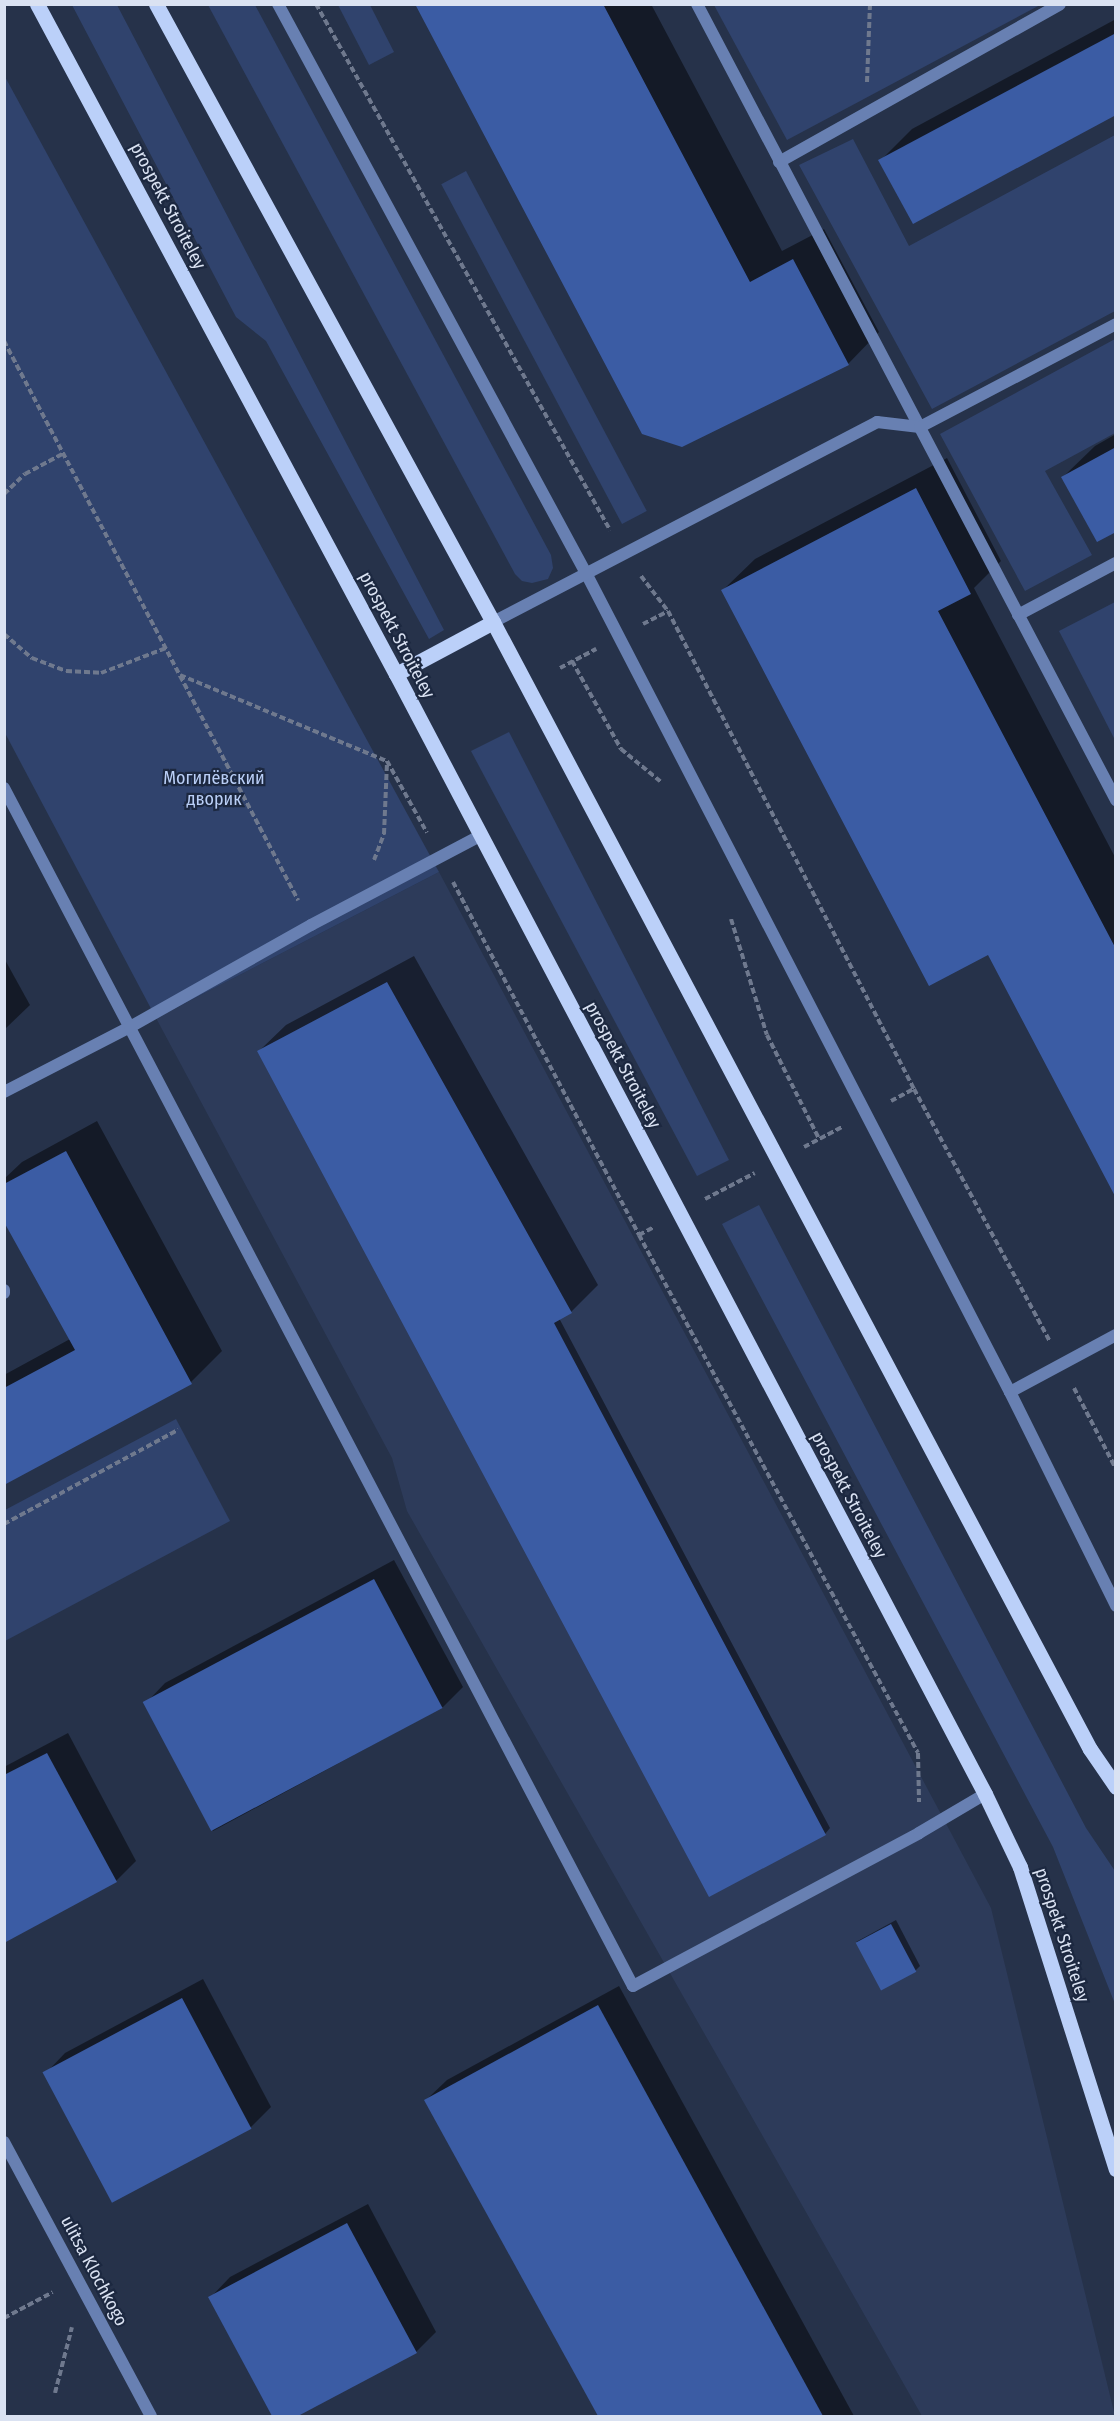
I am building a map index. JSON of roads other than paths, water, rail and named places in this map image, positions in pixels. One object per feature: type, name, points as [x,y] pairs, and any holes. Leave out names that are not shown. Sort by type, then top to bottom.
[{"type":"main road","name":"prospekt Stroiteley","points":[[37,4],[396,674],[985,1794],[1020,1867],[1115,2164]]},
{"type":"main road","points":[[156,4],[493,622],[1084,1738],[1116,1787]]},
{"type":"main road","points":[[396,674],[493,622]]},
{"type":"street","points":[[278,4],[587,575],[1010,1392],[1116,1606]]},
{"type":"street","points":[[697,4],[1116,800]]},
{"type":"street","points":[[779,162],[1060,4]]},
{"type":"street","points":[[493,622],[877,422],[920,427],[1116,324]]},
{"type":"street","points":[[1018,615],[1116,563]]},
{"type":"street","points":[[4,788],[633,1986],[919,1833],[985,1794]]},
{"type":"street","points":[[4,1092],[130,1027],[358,899],[480,836]]},
{"type":"street","points":[[1010,1392],[1116,1335]]},
{"type":"street","name":"ulitsa Klochkogo","points":[[4,2142],[151,2416]]},
{"type":"park label","name":"Могилёвский дворик","points":[[214,789]]}]
